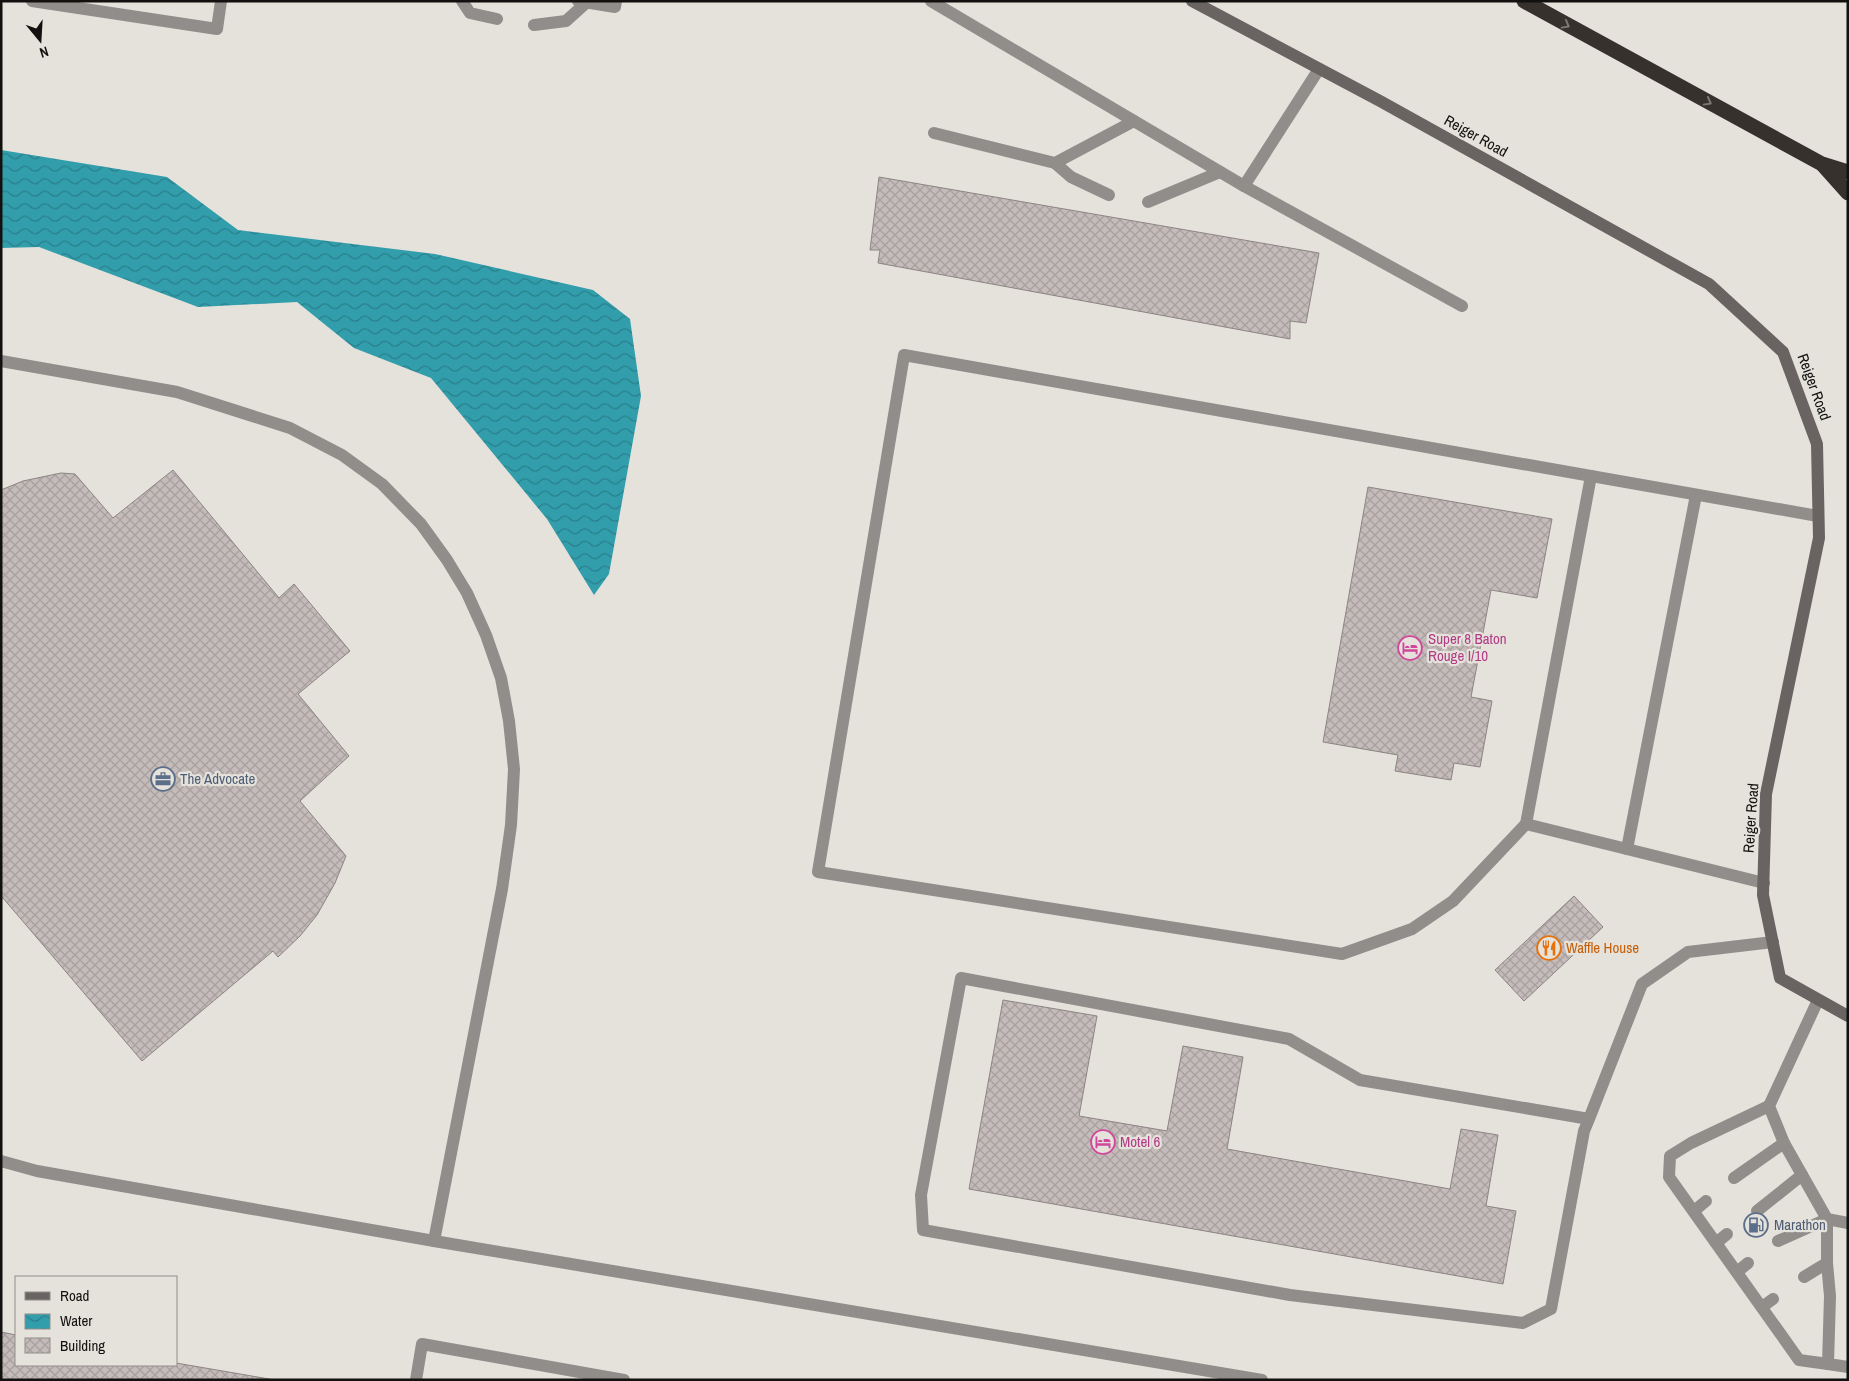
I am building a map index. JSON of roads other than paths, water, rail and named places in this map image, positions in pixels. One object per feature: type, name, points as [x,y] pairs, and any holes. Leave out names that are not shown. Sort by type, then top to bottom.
[{"type":"highway","points":[[1524,1],[1822,164],[1848,172]]},
{"type":"highway","points":[[1822,164],[1848,193]]},
{"type":"street","name":"Reiger Road","points":[[1192,1],[1709,284],[1783,352],[1817,444],[1819,538],[1766,794],[1763,895],[1780,978],[1848,1016]]},
{"type":"lane","points":[[32,1],[217,29],[221,1]]},
{"type":"lane","points":[[462,1],[470,13],[497,19]]},
{"type":"lane","points":[[534,25],[566,21],[583,2],[615,7],[616,1]]},
{"type":"lane","points":[[931,1],[1244,186],[1462,306]]},
{"type":"lane","points":[[1244,186],[1319,69]]},
{"type":"lane","points":[[1054,163],[1134,121]]},
{"type":"lane","points":[[934,133],[1054,163],[1071,177],[1109,195]]},
{"type":"lane","points":[[1148,202],[1220,172]]},
{"type":"lane","points":[[1591,476],[1526,824],[1453,901],[1412,929],[1342,954],[818,872],[904,354],[1818,516]]},
{"type":"lane","points":[[1,360],[177,392],[290,428],[342,455],[382,484],[421,524],[447,560],[467,594],[486,635],[501,678],[509,721],[514,769],[512,806],[502,889],[434,1242]]},
{"type":"lane","points":[[1627,849],[1696,495]]},
{"type":"lane","points":[[1526,824],[1764,883]]},
{"type":"lane","points":[[1589,1119],[1360,1080],[1289,1039],[961,978],[921,1195],[923,1230],[1290,1295],[1523,1323],[1551,1309],[1584,1131],[1589,1119],[1642,984],[1688,952],[1773,942]]},
{"type":"lane","points":[[1818,1000],[1769,1106],[1691,1143],[1670,1156],[1669,1177],[1799,1360],[1848,1367]]},
{"type":"lane","points":[[1769,1106],[1784,1143],[1827,1219],[1827,1262],[1830,1296],[1828,1364]]},
{"type":"lane","points":[[1734,1178],[1784,1143]]},
{"type":"lane","points":[[1,1161],[37,1171],[434,1242],[1262,1380]]},
{"type":"lane","points":[[1757,1211],[1802,1175]]},
{"type":"lane","points":[[1694,1211],[1706,1201]]},
{"type":"lane","points":[[1778,1241],[1827,1219],[1848,1223]]},
{"type":"lane","points":[[1716,1243],[1727,1234]]},
{"type":"lane","points":[[1804,1278],[1827,1262]]},
{"type":"lane","points":[[1736,1272],[1748,1263]]},
{"type":"lane","points":[[1762,1307],[1773,1299]]},
{"type":"lane","points":[[416,1380],[422,1344],[624,1380]]},
{"type":"water","points":[[1,150],[167,177],[238,230],[435,254],[593,290],[630,319],[641,396],[609,574],[594,595],[547,519],[431,378],[354,348],[297,302],[198,307],[39,247],[1,248]]},
{"type":"place","name":"Super 8 Baton Rouge I/10","points":[[1410,648]]},
{"type":"place","name":"The Advocate","points":[[163,779]]},
{"type":"place","name":"Waffle House","points":[[1549,948]]},
{"type":"place","name":"Motel 6","points":[[1103,1142]]},
{"type":"place","name":"Marathon","points":[[1756,1225]]}]
